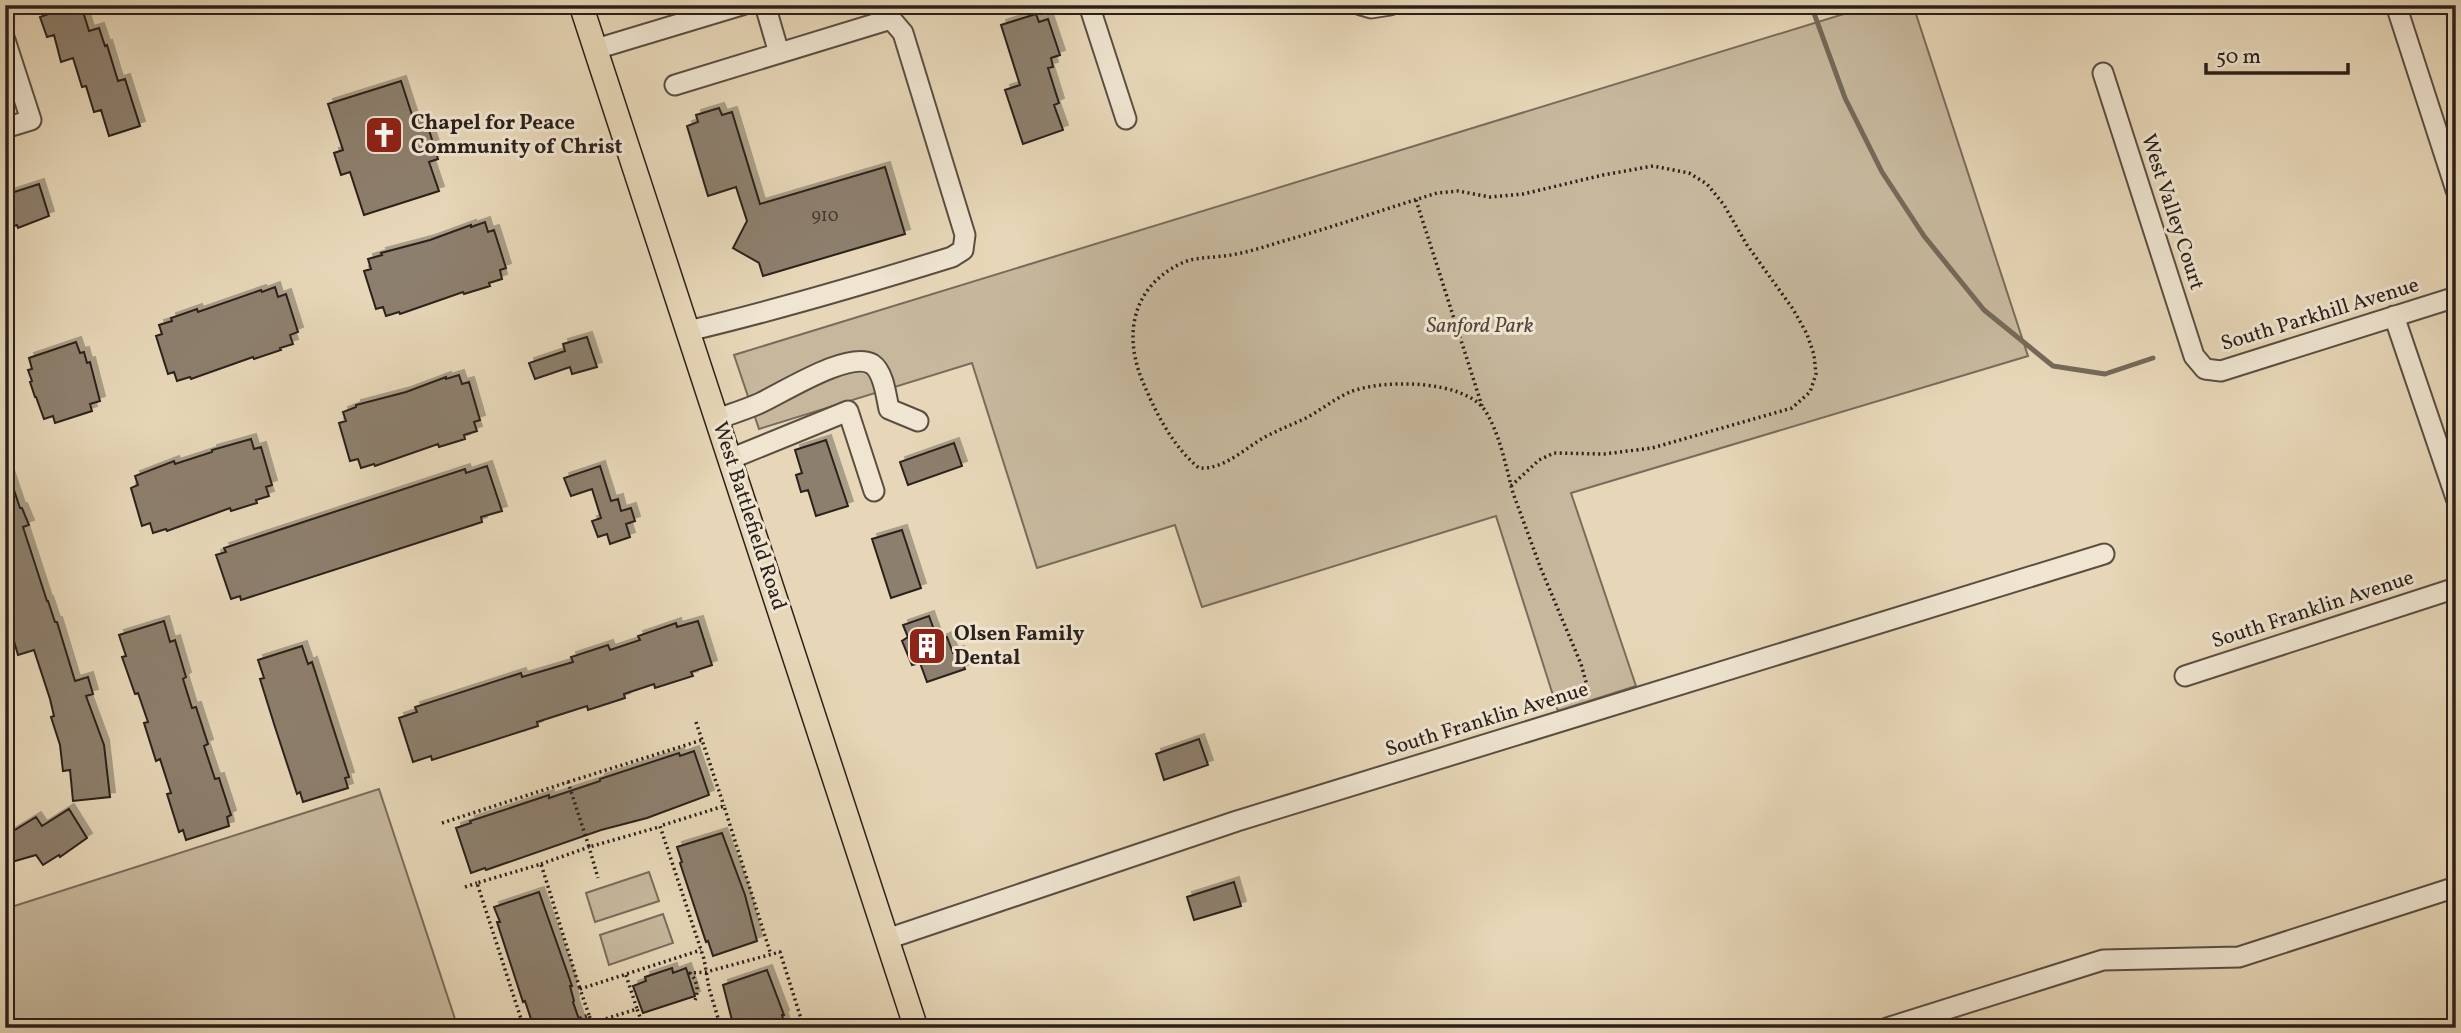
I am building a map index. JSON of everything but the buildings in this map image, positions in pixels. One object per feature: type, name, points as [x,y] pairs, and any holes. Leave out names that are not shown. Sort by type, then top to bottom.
[{"type":"main road","name":"West Battlefield Road","points":[[581,5],[916,1028]]},
{"type":"street","points":[[596,49],[742,5]]},
{"type":"street","points":[[765,5],[779,53]]},
{"type":"street","points":[[1089,5],[1126,119]]},
{"type":"street","points":[[1361,5],[1371,8],[1390,5]]},
{"type":"street","points":[[2396,5],[2456,190]]},
{"type":"street","points":[[675,85],[779,53],[888,12],[903,33],[965,235],[963,250],[952,257],[824,296],[688,331]]},
{"type":"street","points":[[5,40],[31,120],[5,128]]},
{"type":"street","name":"West Valley Court","points":[[2103,73],[2194,356],[2199,363]]},
{"type":"street","name":"South Parkhill Avenue","points":[[2199,363],[2205,369],[2221,371],[2456,296]]},
{"type":"street","points":[[2394,316],[2456,498]]},
{"type":"street","points":[[717,419],[758,404],[819,373],[856,362],[869,362],[879,372],[889,409],[918,421]]},
{"type":"street","points":[[730,459],[848,411],[874,491]]},
{"type":"street","name":"South Franklin Avenue","points":[[887,939],[1237,821],[2104,554]]},
{"type":"street","name":"South Franklin Avenue","points":[[2185,676],[2456,588]]},
{"type":"street","points":[[1887,1028],[2103,960],[2239,957],[2456,887]]},
{"type":"path","points":[[1482,408],[1465,396],[1434,385],[1367,387],[1350,392],[1264,438],[1224,463],[1210,469],[1199,468],[1172,439],[1150,399],[1135,362],[1131,337],[1136,312],[1150,289],[1182,263],[1236,254],[1437,193],[1458,191],[1490,197],[1523,194],[1653,166],[1689,173],[1707,184],[1724,205],[1747,245],[1793,309],[1807,334],[1814,355],[1816,374],[1810,392],[1792,408],[1652,448],[1604,454],[1554,453],[1539,460],[1511,486]]},
{"type":"path","points":[[1415,200],[1482,408],[1494,433],[1541,569],[1581,664],[1594,711]]},
{"type":"path","points":[[696,722],[771,955]]},
{"type":"path","points":[[442,823],[702,740]]},
{"type":"path","points":[[568,782],[597,878]]},
{"type":"path","points":[[465,887],[724,806]]},
{"type":"path","points":[[660,827],[701,950],[709,988],[722,1028]]},
{"type":"path","points":[[541,864],[592,1023],[637,1009]]},
{"type":"path","points":[[477,883],[524,1028]]},
{"type":"path","points":[[580,989],[701,950]]},
{"type":"path","points":[[695,1000],[698,992],[695,978],[690,973],[706,972],[780,952],[804,1028]]},
{"type":"path","points":[[626,975],[644,1028]]},
{"type":"path","points":[[554,1028],[589,1015]]},
{"type":"green space","name":"Sanford Park","points":[[1873,5],[1913,5],[2028,356],[1571,493],[1636,686],[1558,711],[1496,516],[1202,607],[1175,525],[1037,568],[972,363],[759,429],[734,355]]},
{"type":"green space","points":[[379,789],[458,1028],[5,1028],[5,909]]},
{"type":"green space","points":[[649,872],[659,901],[595,922],[586,893]]},
{"type":"green space","points":[[663,914],[673,943],[609,965],[600,935]]},
{"type":"waterway","points":[[1811,5],[1845,98],[1882,172],[1924,236],[1984,310],[2053,366],[2105,374],[2153,358]]},
{"type":"place","name":"Chapel for Peace Community of Christ","points":[[384,135]]},
{"type":"place","name":"Olsen Family Dental","points":[[927,646]]}]
